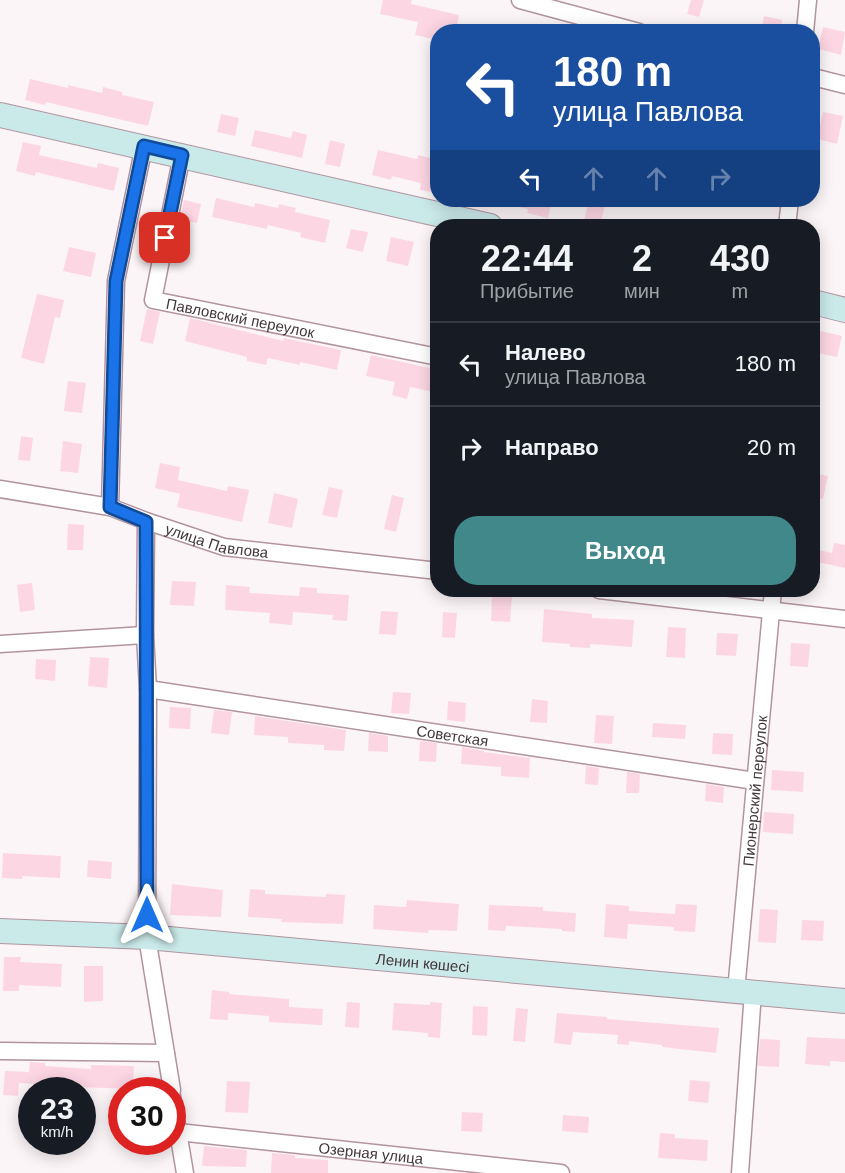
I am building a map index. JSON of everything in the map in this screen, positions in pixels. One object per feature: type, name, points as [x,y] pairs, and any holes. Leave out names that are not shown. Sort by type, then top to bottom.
[{"type":"street","points":[[520,0],[609,24]]},
{"type":"street","points":[[806,24],[808,0]]},
{"type":"street","points":[[820,79],[845,85]]},
{"type":"street","points":[[0,115],[460,219]]},
{"type":"street","points":[[110,507],[116,281],[144,146]]},
{"type":"street","name":"Павловский переулок","points":[[182,155],[153,300],[430,355]]},
{"type":"street","points":[[820,304],[845,310]]},
{"type":"street","name":"улица Павлова","points":[[0,489],[110,507],[146,522],[224,547],[430,570]]},
{"type":"street","points":[[146,522],[147,938],[170,1077]]},
{"type":"street","points":[[662,597],[845,619]]},
{"type":"street","name":"Пионерский переулок","points":[[740,1173],[744,992],[755,781],[772,597]]},
{"type":"street","points":[[0,644],[145,635]]},
{"type":"street","name":"Советская","points":[[148,689],[755,781]]},
{"type":"street","name":"Ленин көшесі","points":[[0,931],[147,938],[845,1001]]},
{"type":"street","points":[[0,1051],[166,1053]]},
{"type":"street","name":"Озерная улица","points":[[186,1133],[561,1173]]},
{"type":"street","points":[[182,1155],[185,1173]]},
{"type":"building","points":[[383,0],[412,0],[411,4],[459,15],[457,24],[430,24],[430,38],[415,35],[418,22],[380,14]]},
{"type":"building","points":[[691,0],[704,0],[699,17],[687,14]]},
{"type":"building","points":[[764,16],[782,20],[781,24],[762,24]]},
{"type":"building","points":[[823,27],[845,32],[841,55],[820,50]]},
{"type":"building","points":[[30,79],[102,93],[103,87],[122,92],[122,95],[154,102],[148,126],[46,102],[45,105],[25,100]]},
{"type":"building","points":[[823,112],[843,116],[837,144],[820,140]]},
{"type":"building","points":[[221,114],[239,118],[235,136],[217,132]]},
{"type":"building","points":[[255,130],[291,138],[293,131],[307,135],[302,158],[251,146]]},
{"type":"building","points":[[330,140],[345,144],[340,167],[325,164]]},
{"type":"building","points":[[23,142],[41,146],[39,155],[97,168],[98,163],[119,168],[114,191],[36,172],[35,176],[16,171]]},
{"type":"building","points":[[378,150],[417,159],[418,155],[430,158],[430,192],[420,190],[421,183],[392,176],[391,180],[372,175]]},
{"type":"building","points":[[216,198],[254,207],[255,203],[278,208],[279,204],[296,208],[295,212],[330,220],[325,243],[300,237],[301,233],[268,225],[267,229],[212,217]]},
{"type":"building","points":[[184,200],[201,204],[197,223],[180,220]]},
{"type":"building","points":[[520,207],[550,207],[548,218],[527,213],[528,209]]},
{"type":"building","points":[[587,207],[605,207],[602,219],[584,219]]},
{"type":"building","points":[[351,229],[368,232],[363,252],[346,248]]},
{"type":"building","points":[[391,237],[414,242],[408,266],[386,261]]},
{"type":"building","points":[[69,247],[96,253],[91,277],[63,271]]},
{"type":"building","points":[[37,294],[64,300],[60,318],[55,317],[44,364],[21,358]]},
{"type":"building","points":[[147,309],[160,312],[153,344],[140,341]]},
{"type":"building","points":[[190,318],[283,341],[284,338],[341,350],[337,370],[268,358],[266,365],[247,361],[247,357],[185,341]]},
{"type":"building","points":[[820,331],[842,336],[837,357],[820,353]]},
{"type":"building","points":[[371,355],[430,368],[430,391],[410,387],[407,399],[392,395],[395,382],[366,376]]},
{"type":"building","points":[[68,381],[86,383],[82,413],[64,411]]},
{"type":"building","points":[[21,436],[33,438],[30,461],[18,460]]},
{"type":"building","points":[[63,441],[82,444],[78,473],[60,471]]},
{"type":"building","points":[[160,463],[180,467],[178,480],[227,491],[228,486],[249,490],[242,522],[177,507],[180,494],[155,488]]},
{"type":"building","points":[[820,474],[828,476],[823,499],[820,498]]},
{"type":"building","points":[[329,487],[343,490],[337,518],[322,515]]},
{"type":"building","points":[[274,493],[298,499],[292,528],[268,523]]},
{"type":"building","points":[[392,495],[404,498],[396,532],[384,529]]},
{"type":"building","points":[[68,524],[84,525],[83,550],[67,550]]},
{"type":"building","points":[[834,543],[845,545],[845,568],[820,563],[820,550],[832,553]]},
{"type":"building","points":[[172,581],[196,582],[194,606],[170,605]]},
{"type":"building","points":[[32,583],[35,610],[20,612],[17,585]]},
{"type":"building","points":[[226,585],[250,587],[249,593],[299,596],[300,587],[317,588],[317,593],[349,595],[347,621],[332,620],[333,615],[293,612],[292,625],[269,623],[270,613],[225,610]]},
{"type":"building","points":[[492,597],[512,597],[510,622],[491,621]]},
{"type":"building","points":[[544,609],[592,614],[592,618],[634,620],[632,647],[590,644],[590,648],[570,647],[570,644],[542,642]]},
{"type":"building","points":[[381,611],[398,612],[396,635],[379,634]]},
{"type":"building","points":[[443,612],[457,613],[455,638],[442,637]]},
{"type":"building","points":[[668,627],[686,628],[685,658],[666,657]]},
{"type":"building","points":[[717,633],[738,634],[736,656],[716,655]]},
{"type":"building","points":[[791,643],[810,644],[808,667],[790,666]]},
{"type":"building","points":[[90,657],[109,658],[107,688],[88,686]]},
{"type":"building","points":[[36,659],[56,660],[55,681],[35,679]]},
{"type":"building","points":[[393,692],[411,693],[409,714],[391,713]]},
{"type":"building","points":[[532,699],[548,701],[547,723],[530,722]]},
{"type":"building","points":[[448,701],[466,703],[465,722],[447,720]]},
{"type":"building","points":[[170,707],[191,708],[190,729],[169,728]]},
{"type":"building","points":[[214,710],[232,712],[229,735],[211,733]]},
{"type":"building","points":[[596,715],[614,716],[612,744],[594,743]]},
{"type":"building","points":[[255,716],[346,730],[344,751],[324,750],[324,745],[288,743],[288,737],[254,735]]},
{"type":"building","points":[[653,723],[686,725],[685,739],[652,737]]},
{"type":"building","points":[[369,733],[388,736],[388,752],[368,751]]},
{"type":"building","points":[[713,733],[733,734],[732,755],[712,754]]},
{"type":"building","points":[[420,741],[437,743],[436,762],[419,761]]},
{"type":"building","points":[[462,747],[530,758],[529,778],[501,776],[501,767],[461,764]]},
{"type":"building","points":[[586,766],[599,768],[598,785],[585,784]]},
{"type":"building","points":[[772,770],[804,772],[803,792],[771,790]]},
{"type":"building","points":[[627,772],[640,774],[639,793],[626,793]]},
{"type":"building","points":[[706,784],[724,787],[723,803],[705,801]]},
{"type":"building","points":[[764,812],[794,814],[793,834],[763,832]]},
{"type":"building","points":[[3,853],[61,856],[60,878],[23,876],[22,879],[2,878]]},
{"type":"building","points":[[88,860],[112,862],[111,879],[87,877]]},
{"type":"building","points":[[172,884],[223,890],[221,917],[170,915]]},
{"type":"building","points":[[250,889],[265,890],[265,894],[326,897],[326,894],[345,895],[343,924],[281,922],[282,919],[248,917]]},
{"type":"building","points":[[407,900],[459,904],[457,931],[429,930],[428,933],[373,929],[374,905],[406,907]]},
{"type":"building","points":[[606,904],[629,906],[629,911],[675,914],[676,904],[697,905],[695,932],[674,931],[674,927],[628,924],[627,939],[604,937]]},
{"type":"building","points":[[489,905],[543,907],[543,911],[576,913],[575,932],[562,931],[562,929],[506,926],[505,931],[488,930]]},
{"type":"building","points":[[760,909],[778,910],[776,943],[758,942]]},
{"type":"building","points":[[802,920],[824,921],[823,941],[801,940]]},
{"type":"building","points":[[4,957],[21,957],[20,962],[62,964],[61,987],[19,985],[19,991],[3,991]]},
{"type":"building","points":[[84,966],[103,966],[103,1001],[84,1002]]},
{"type":"building","points":[[212,990],[229,992],[229,994],[289,999],[289,1007],[323,1009],[322,1025],[269,1022],[269,1016],[228,1013],[228,1020],[210,1019]]},
{"type":"building","points":[[347,1002],[360,1003],[359,1028],[345,1027]]},
{"type":"building","points":[[430,1002],[442,1003],[440,1038],[428,1037],[428,1033],[392,1030],[394,1003],[430,1005]]},
{"type":"building","points":[[473,1006],[488,1007],[487,1036],[472,1035]]},
{"type":"building","points":[[516,1008],[528,1009],[525,1042],[513,1041]]},
{"type":"building","points":[[557,1013],[719,1028],[716,1053],[629,1041],[629,1045],[617,1044],[618,1035],[573,1032],[571,1045],[554,1043]]},
{"type":"building","points":[[807,1037],[845,1039],[845,1062],[830,1061],[830,1066],[805,1064]]},
{"type":"building","points":[[760,1039],[780,1040],[779,1067],[758,1066]]},
{"type":"building","points":[[30,1062],[45,1063],[45,1066],[91,1069],[91,1065],[134,1066],[134,1077],[108,1077],[108,1088],[96,1088],[96,1077],[18,1077],[18,1096],[3,1095],[5,1071],[29,1072]]},
{"type":"building","points":[[690,1080],[710,1082],[708,1103],[688,1101]]},
{"type":"building","points":[[227,1081],[250,1082],[248,1113],[225,1112]]},
{"type":"building","points":[[462,1112],[483,1113],[482,1132],[461,1131]]},
{"type":"building","points":[[563,1115],[589,1117],[588,1133],[562,1131]]},
{"type":"building","points":[[660,1133],[675,1134],[675,1138],[708,1140],[707,1161],[658,1158]]},
{"type":"building","points":[[204,1146],[247,1150],[246,1167],[202,1166]]},
{"type":"building","points":[[272,1153],[295,1155],[295,1158],[328,1160],[328,1173],[271,1173]]},
{"type":"route","points":[[147,915],[146,522],[110,507],[116,281],[144,146],[182,155],[165,238]]}]
